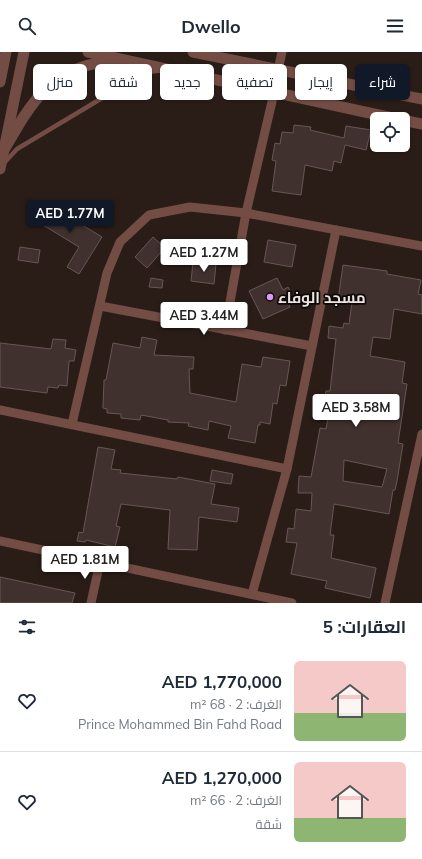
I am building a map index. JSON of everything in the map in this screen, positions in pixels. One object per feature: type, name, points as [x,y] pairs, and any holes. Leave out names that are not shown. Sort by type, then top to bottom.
[{"type":"street","points":[[0,82],[6,52]]},
{"type":"street","points":[[0,169],[24,52]]},
{"type":"street","points":[[88,52],[160,67]]},
{"type":"street","points":[[193,52],[250,64]]},
{"type":"street","points":[[279,64],[282,52]]},
{"type":"street","points":[[4,150],[32,102],[53,82],[64,75],[86,66],[100,62],[129,60]]},
{"type":"street","points":[[287,72],[422,99]]},
{"type":"street","points":[[287,96],[370,113]]},
{"type":"street","points":[[225,330],[246,213],[272,100]]},
{"type":"street","points":[[410,121],[422,124]]},
{"type":"street","points":[[72,424],[108,273],[120,242],[149,215],[190,207],[246,213],[422,246]]},
{"type":"street","points":[[252,594],[287,469],[336,230]]},
{"type":"street","points":[[100,306],[312,346]]},
{"type":"street","points":[[0,410],[287,469]]},
{"type":"street","points":[[385,603],[422,434]]},
{"type":"street","points":[[0,541],[292,603]]},
{"type":"street","points":[[91,603],[100,562]]},
{"type":"lane","points":[[0,173],[5,161],[17,149],[139,76],[147,72],[160,70]]},
{"type":"building","points":[[294,125],[311,127],[310,130],[344,138],[346,126],[370,130],[366,150],[345,145],[341,163],[334,161],[332,171],[305,165],[301,195],[272,191],[276,161],[272,160],[275,143],[280,144],[282,132],[293,133]]},
{"type":"building","points":[[44,202],[102,237],[79,274],[67,267],[79,247],[33,219]]},
{"type":"building","points":[[153,237],[165,248],[147,268],[135,257]]},
{"type":"building","points":[[268,240],[296,245],[292,267],[264,262]]},
{"type":"building","points":[[20,247],[40,250],[38,263],[18,260]]},
{"type":"building","points":[[193,262],[216,264],[214,284],[191,281]]},
{"type":"building","points":[[343,265],[387,271],[387,274],[421,280],[418,294],[422,295],[422,314],[394,309],[390,339],[373,337],[370,356],[405,362],[402,383],[407,384],[398,443],[403,444],[397,481],[395,490],[393,490],[389,514],[334,504],[330,535],[334,535],[331,558],[376,568],[370,598],[325,588],[327,581],[291,574],[297,543],[286,542],[288,528],[294,529],[296,509],[311,511],[312,493],[298,493],[299,476],[311,477],[320,428],[326,429],[329,412],[322,411],[326,391],[330,391],[336,339],[328,338],[329,326],[343,328],[344,323],[349,324],[352,302],[338,300]],"holes":[[[344,460],[387,469],[382,487],[343,481]]]},
{"type":"building","points":[[151,278],[163,280],[162,288],[149,287]]},
{"type":"building","points":[[277,278],[283,290],[288,287],[292,295],[286,298],[290,307],[263,319],[249,291]]},
{"type":"building","points":[[142,337],[157,340],[154,355],[194,357],[193,369],[189,369],[190,393],[236,402],[242,364],[261,367],[263,357],[290,361],[286,386],[280,385],[277,404],[273,403],[270,424],[260,422],[260,425],[258,425],[255,443],[228,438],[231,426],[209,421],[208,430],[188,426],[189,423],[168,422],[168,420],[141,415],[140,420],[121,418],[121,414],[107,413],[107,409],[103,408],[104,380],[106,380],[113,343],[140,348]]},
{"type":"building","points":[[53,339],[66,340],[65,348],[76,350],[74,361],[69,361],[67,386],[59,385],[58,388],[48,387],[47,393],[0,387],[0,343],[51,349]]},
{"type":"building","points":[[98,447],[115,450],[111,469],[121,470],[120,473],[177,479],[178,477],[215,484],[211,504],[239,508],[237,522],[199,517],[197,550],[168,549],[170,510],[121,504],[116,526],[120,527],[115,547],[86,540],[85,542],[77,541],[79,532],[83,533]]},
{"type":"building","points":[[212,470],[233,474],[231,484],[210,481]]},
{"type":"building","points":[[0,577],[75,593],[72,603],[0,603]]},
{"type":"place","name":"مسجد الوفاء","points":[[270,297]]}]
